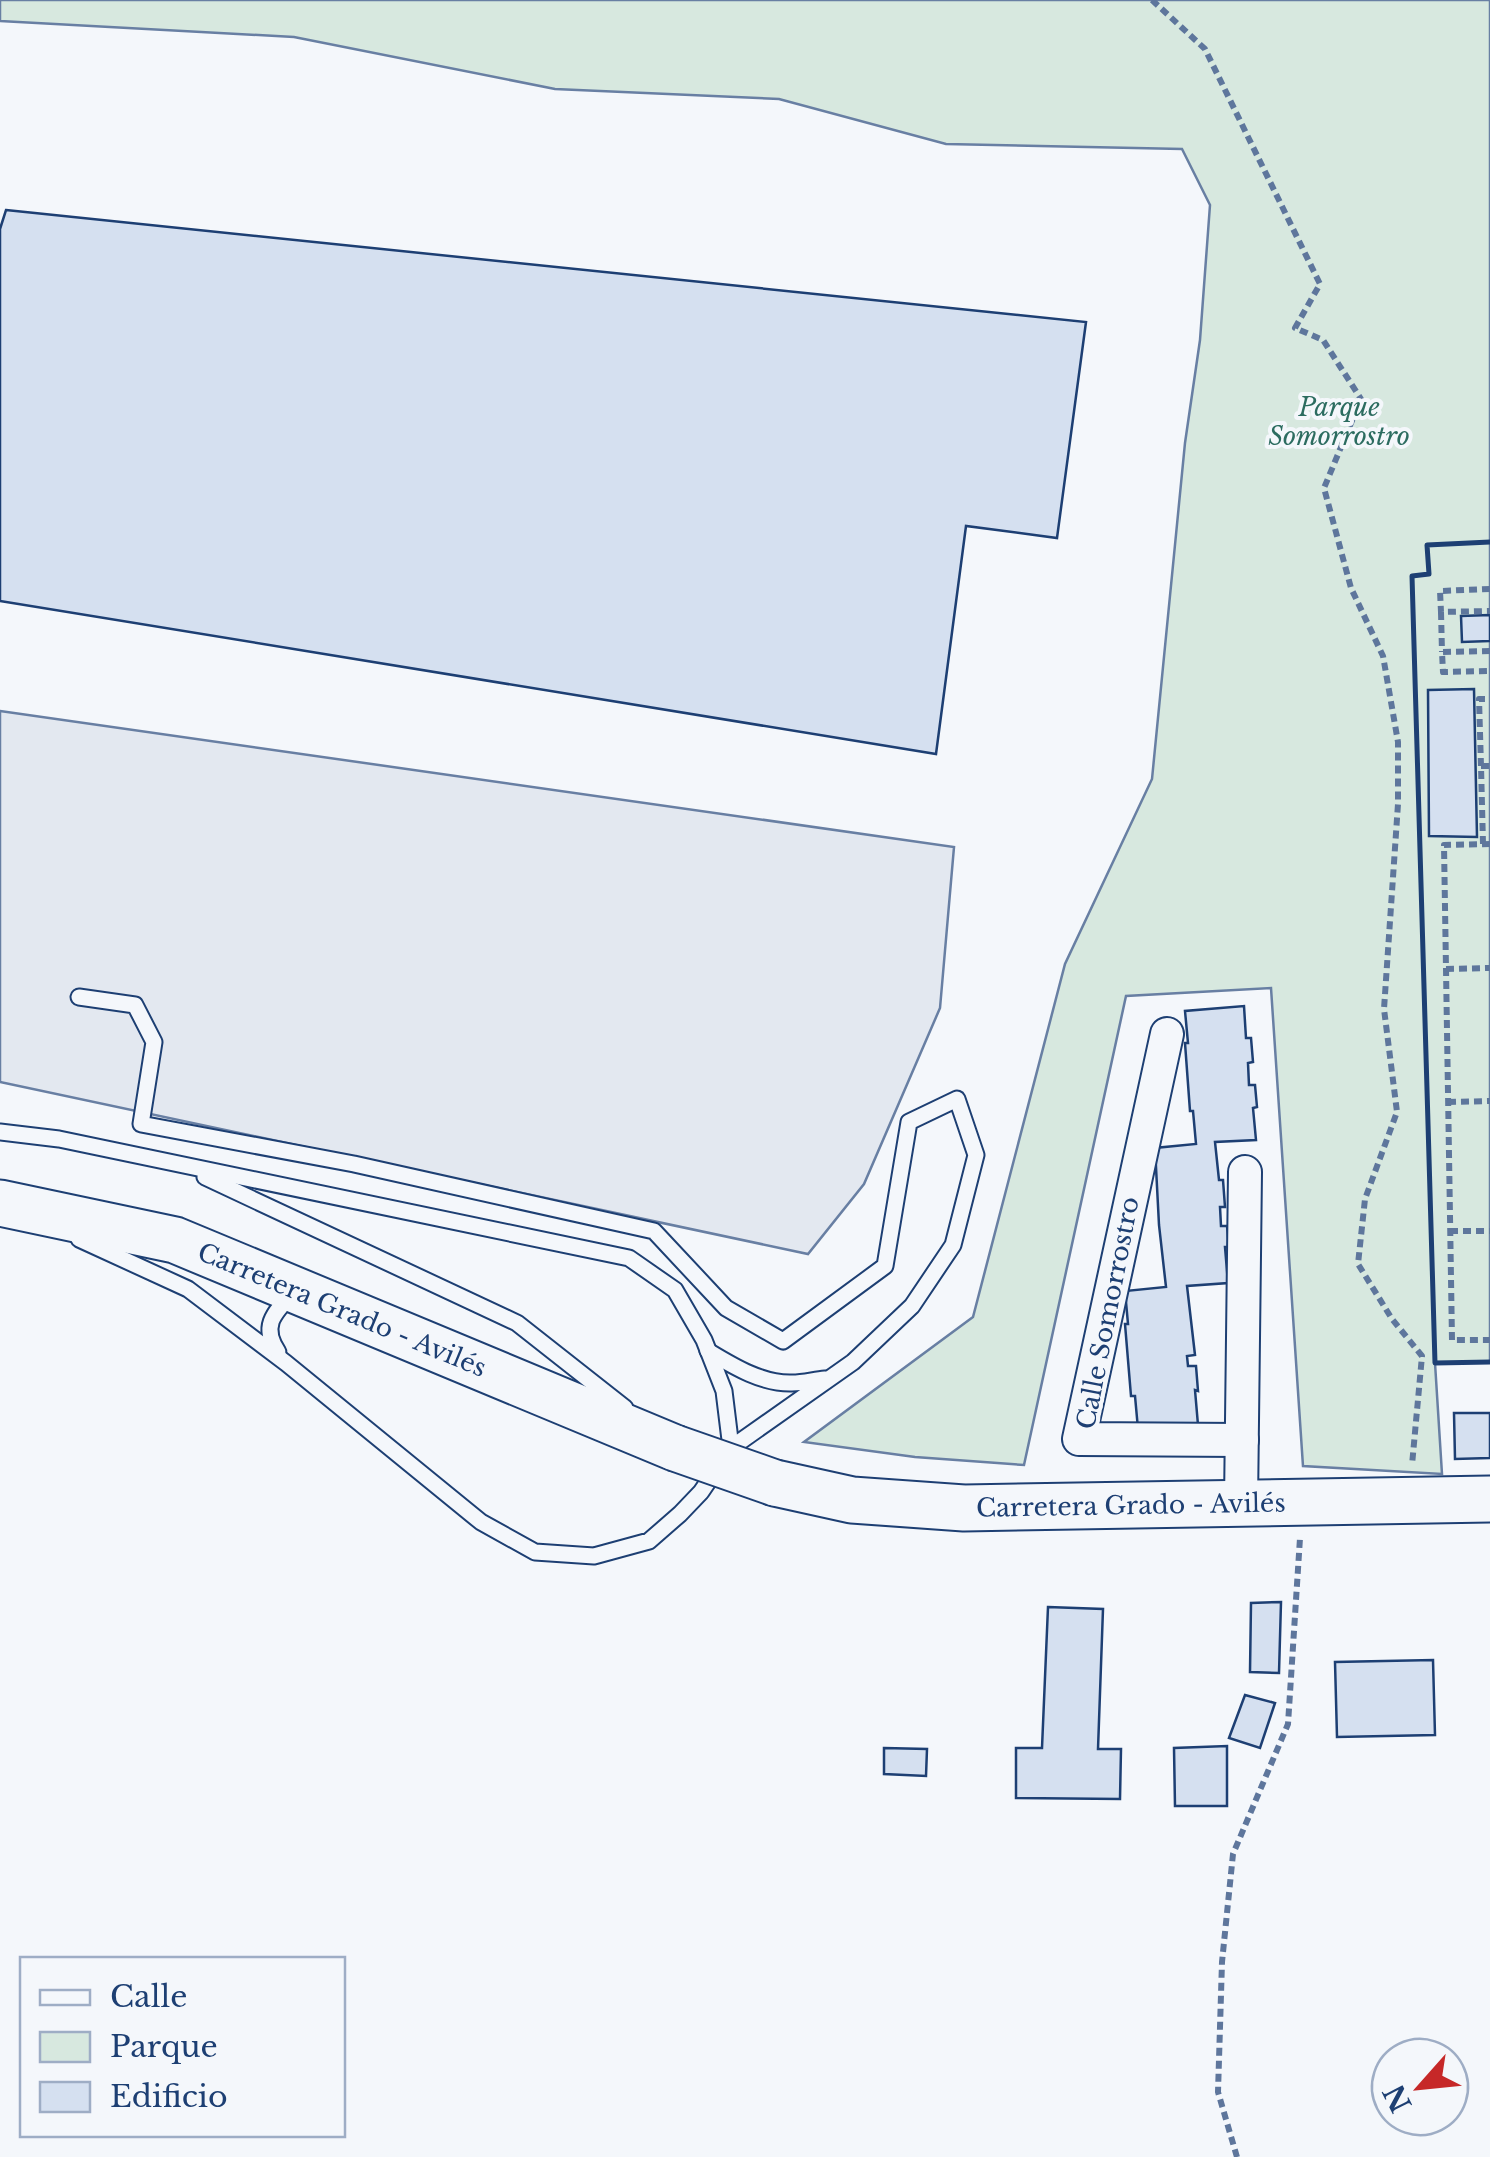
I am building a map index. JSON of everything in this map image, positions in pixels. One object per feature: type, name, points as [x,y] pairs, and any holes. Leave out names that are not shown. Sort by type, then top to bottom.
[{"type":"main road","name":"Carretera Grado - Avilés","points":[[2,1203],[175,1240],[676,1448],[774,1483],[852,1500],[964,1508],[1490,1499]]},
{"type":"street","name":"Calle Somorrostro","points":[[1167,1034],[1079,1438],[1242,1440]]},
{"type":"street","points":[[1241,1504],[1245,1172]]},
{"type":"lane","points":[[2,1203],[188,1289],[482,1522],[536,1552],[594,1556],[649,1541],[701,1492],[732,1448],[853,1362],[912,1306],[954,1245],[976,1155],[957,1100],[909,1122],[885,1266],[783,1341],[726,1308],[654,1231],[354,1164],[142,1124],[154,1042],[136,1005],[79,997]]},
{"type":"lane","points":[[0,1132],[59,1140],[629,1258],[675,1290],[708,1350],[724,1391],[732,1448]]},
{"type":"lane","points":[[184,1167],[517,1323],[676,1448]]},
{"type":"lane","points":[[286,1364],[270,1340],[272,1315],[296,1289]]},
{"type":"lane","points":[[708,1350],[736,1368],[789,1384],[829,1378]]},
{"type":"path","points":[[1152,0],[1204,49],[1320,284],[1295,328],[1323,340],[1361,398],[1324,488],[1352,588],[1383,656],[1398,742],[1398,804],[1384,1009],[1397,1112],[1364,1199],[1358,1264],[1392,1320],[1422,1356],[1409,1500]]},
{"type":"path","points":[[1490,590],[1440,590],[1443,672],[1490,671]]},
{"type":"path","points":[[1441,612],[1490,611]]},
{"type":"path","points":[[1442,652],[1490,651]]},
{"type":"path","points":[[1490,699],[1478,699],[1486,766],[1486,844],[1444,846],[1452,1340],[1490,1340]]},
{"type":"path","points":[[1446,969],[1490,968]]},
{"type":"path","points":[[1448,1102],[1490,1101]]},
{"type":"path","points":[[1450,1231],[1490,1230]]},
{"type":"path","points":[[1237,2157],[1218,2092],[1222,1962],[1232,1854],[1288,1724],[1302,1503]]},
{"type":"green space","name":"Parque Somorrostro","points":[[0,0],[1490,0],[1490,1362],[1435,1363],[1442,1474],[1303,1466],[1271,988],[1126,996],[1024,1465],[915,1457],[804,1442],[973,1317],[1065,964],[1152,779],[1185,443],[1200,340],[1210,205],[1182,149],[946,144],[779,99],[555,89],[294,37],[0,21]]},
{"type":"shaded area","points":[[0,711],[954,847],[940,1008],[864,1184],[808,1254],[0,1082]]},
{"type":"building","points":[[6,210],[1086,322],[1057,538],[966,526],[936,754],[0,601],[0,229]]},
{"type":"building","points":[[1490,615],[1490,641],[1462,642],[1461,616]]},
{"type":"building","points":[[1474,689],[1477,837],[1429,836],[1428,690]]},
{"type":"building","points":[[1244,1006],[1246,1038],[1251,1038],[1253,1062],[1248,1063],[1249,1085],[1255,1085],[1256,1140],[1215,1142],[1219,1180],[1223,1180],[1225,1207],[1220,1207],[1221,1226],[1227,1226],[1228,1283],[1187,1286],[1195,1355],[1187,1356],[1188,1366],[1196,1366],[1198,1425],[1138,1429],[1135,1396],[1131,1396],[1125,1291],[1166,1287],[1155,1148],[1196,1144],[1190,1111],[1185,1011]]},
{"type":"building","points":[[1454,1413],[1490,1413],[1490,1458],[1455,1459]]},
{"type":"building","points":[[1281,1602],[1279,1673],[1250,1672],[1251,1603]]},
{"type":"building","points":[[1048,1607],[1103,1609],[1098,1749],[1121,1749],[1120,1799],[1016,1798],[1016,1748],[1042,1748]]},
{"type":"building","points":[[1433,1660],[1435,1735],[1337,1737],[1335,1662]]},
{"type":"building","points":[[1245,1695],[1275,1703],[1260,1748],[1229,1738]]},
{"type":"building","points":[[1227,1746],[1227,1806],[1175,1806],[1174,1748]]},
{"type":"building","points":[[884,1748],[927,1749],[926,1776],[884,1774]]},
{"type":"wall","points":[[1490,542],[1427,545],[1429,574],[1412,576],[1435,1363],[1490,1362]]}]
